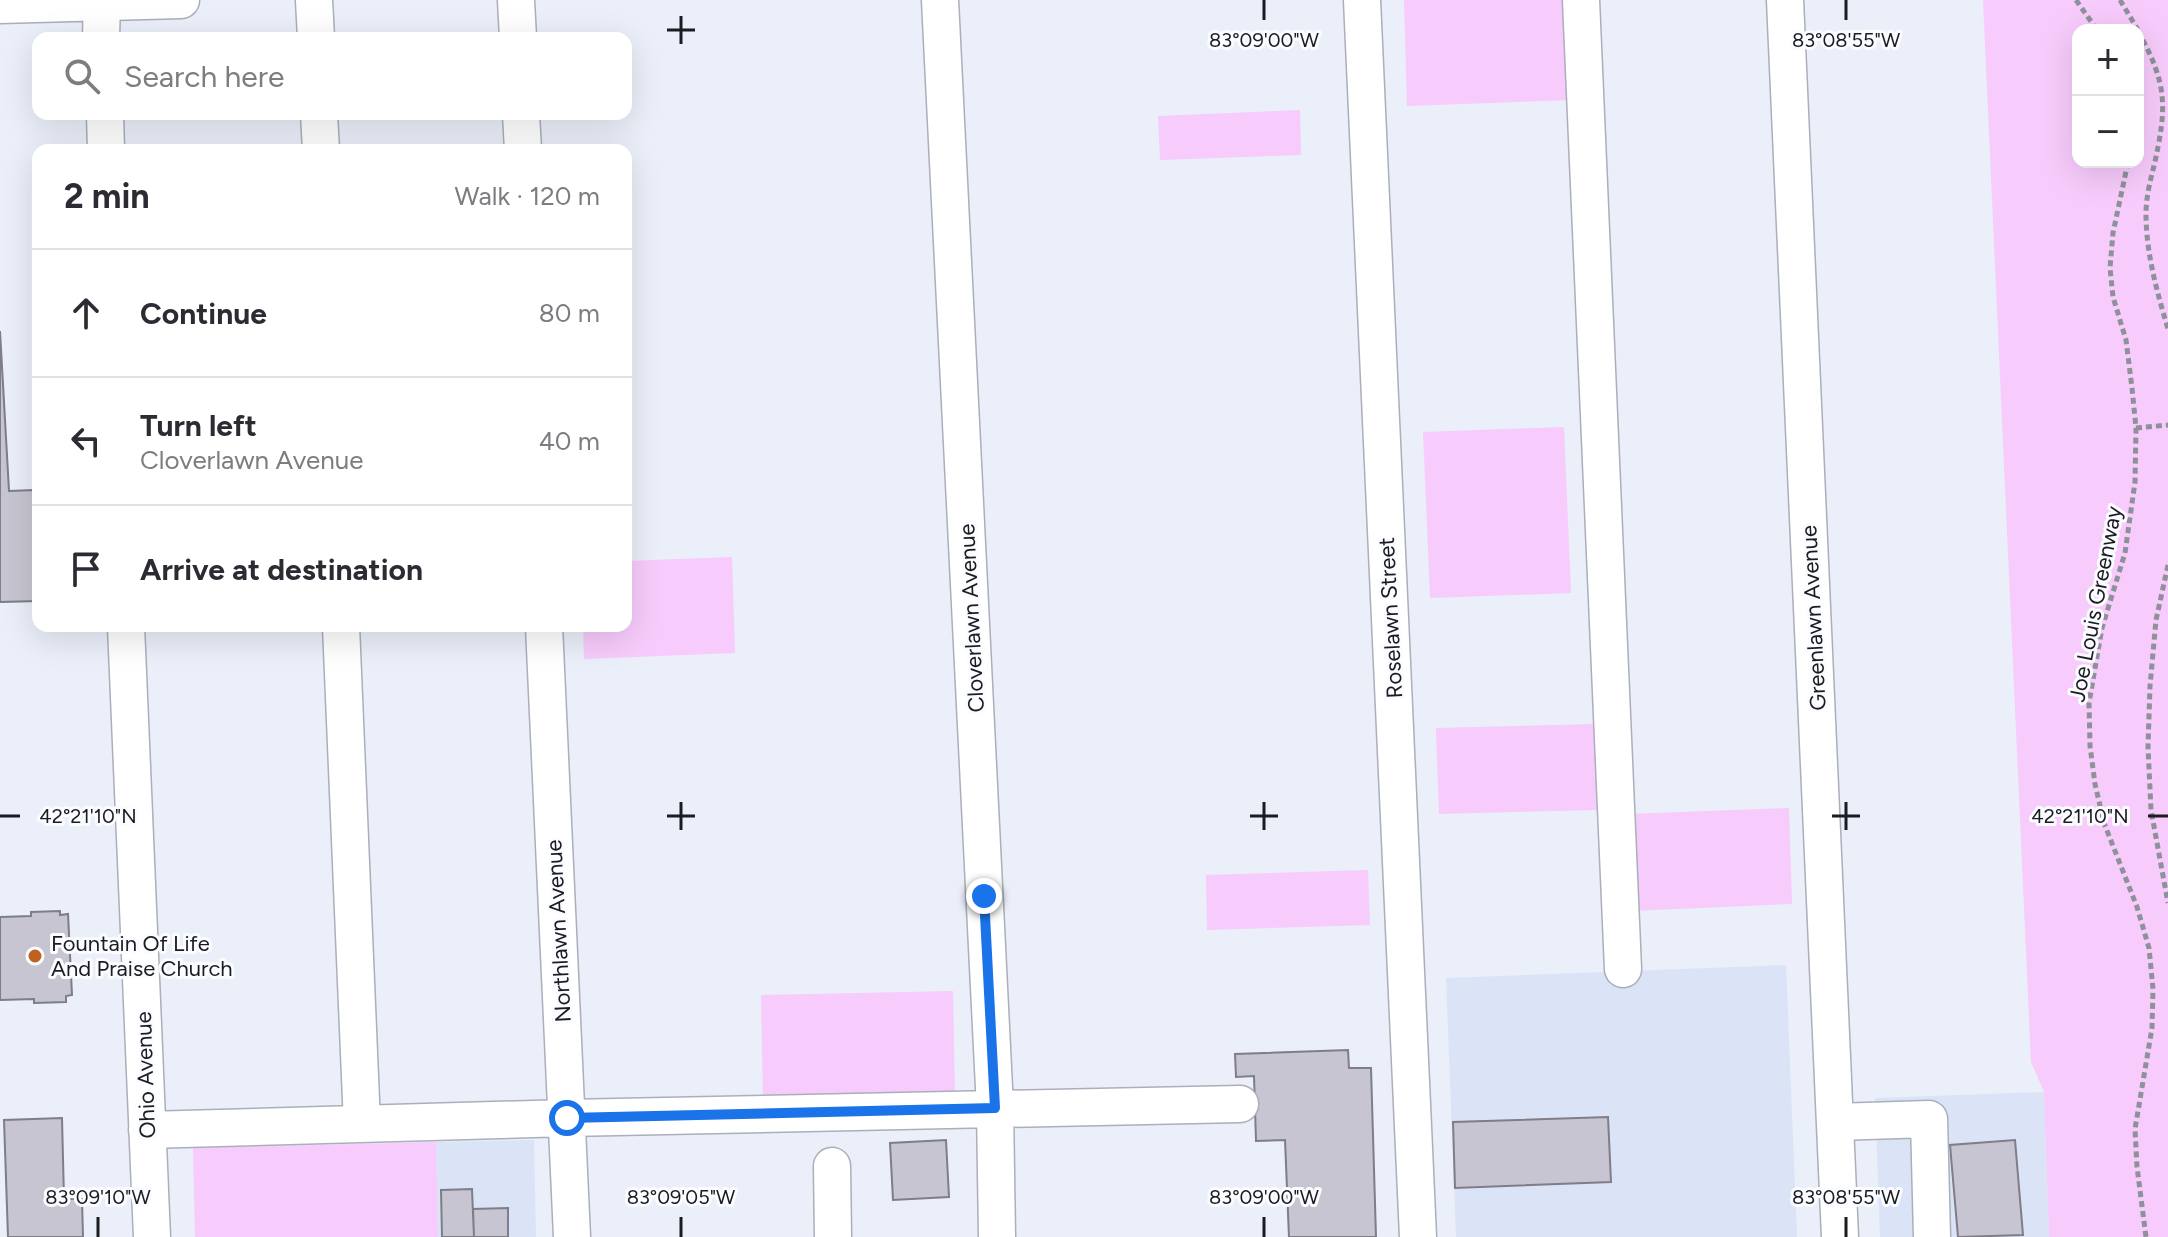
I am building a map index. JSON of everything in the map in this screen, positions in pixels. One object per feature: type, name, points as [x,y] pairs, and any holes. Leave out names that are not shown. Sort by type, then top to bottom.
[{"type":"street","points":[[0,5],[102,14],[181,0]]},
{"type":"street","points":[[314,0],[316,32]]},
{"type":"street","points":[[516,0],[518,32]]},
{"type":"street","name":"Cloverlawn Avenue","points":[[940,0],[995,1108],[997,1237]]},
{"type":"street","name":"Roselawn Street","points":[[1362,0],[1418,1237]]},
{"type":"street","points":[[1581,0],[1623,969]]},
{"type":"street","name":"Greenlawn Avenue","points":[[1785,0],[1840,1237]]},
{"type":"street","points":[[105,120],[106,144]]},
{"type":"street","points":[[319,120],[321,144]]},
{"type":"street","points":[[521,120],[523,144]]},
{"type":"street","name":"Ohio Avenue","points":[[126,632],[152,1237]]},
{"type":"street","points":[[341,632],[362,1124]]},
{"type":"street","name":"Northlawn Avenue","points":[[544,632],[572,1237]]},
{"type":"street","points":[[147,1130],[1240,1104]]},
{"type":"street","points":[[1835,1122],[1929,1119],[1932,1237]]},
{"type":"street","points":[[832,1166],[833,1237]]},
{"type":"path","points":[[2076,0],[2093,24]]},
{"type":"path","points":[[2120,0],[2134,24]]},
{"type":"path","points":[[2144,42],[2158,70],[2163,96],[2163,121],[2146,212],[2148,243],[2168,329]]},
{"type":"path","name":"Joe Louis Greenway","points":[[2127,168],[2113,233],[2110,268],[2113,297],[2126,340],[2136,428],[2135,482],[2125,553],[2102,628],[2089,703],[2091,759],[2104,823],[2137,907],[2149,948],[2153,989],[2152,1028],[2135,1129],[2146,1237]]},
{"type":"path","points":[[2136,428],[2168,425]]},
{"type":"path","points":[[2168,565],[2156,620],[2148,747],[2151,810],[2168,903]]},
{"type":"shaded area","points":[[1404,0],[1568,0],[1571,100],[1407,106]]},
{"type":"shaded area","points":[[1983,0],[2168,0],[2168,1237],[2049,1237],[2044,1092],[2031,1062]]},
{"type":"shaded area","points":[[1300,110],[1301,155],[1160,160],[1158,116]]},
{"type":"shaded area","points":[[1564,427],[1571,593],[1430,598],[1423,432]]},
{"type":"shaded area","points":[[732,557],[735,653],[584,659],[583,632],[632,632],[632,561]]},
{"type":"shaded area","points":[[1596,724],[1598,810],[1439,814],[1436,728]]},
{"type":"shaded area","points":[[1789,808],[1792,904],[1632,911],[1629,814]]},
{"type":"shaded area","points":[[1368,870],[1370,925],[1207,930],[1206,875]]},
{"type":"shaded area","points":[[1786,965],[1797,1237],[1456,1237],[1446,978]]},
{"type":"shaded area","points":[[953,991],[955,1098],[763,1102],[761,995]]},
{"type":"shaded area","points":[[2044,1092],[2049,1237],[1880,1237],[1875,1098]]},
{"type":"shaded area","points":[[534,1140],[536,1237],[438,1237],[436,1142]]},
{"type":"shaded area","points":[[436,1142],[438,1237],[195,1237],[193,1148]]},
{"type":"building","points":[[0,331],[9,491],[32,490],[32,601],[0,602]]},
{"type":"building","name":"Fountain Of Life And Praise Church","points":[[60,911],[60,915],[68,914],[72,995],[66,996],[66,1002],[0,1000],[0,917]]},
{"type":"building","points":[[1348,1050],[1349,1068],[1371,1068],[1376,1237],[1289,1237],[1285,1140],[1256,1141],[1254,1076],[1236,1077],[1235,1054]]},
{"type":"building","points":[[1608,1117],[1611,1182],[1455,1188],[1453,1122]]},
{"type":"building","points":[[62,1118],[64,1199],[82,1199],[83,1237],[8,1237],[4,1120]]},
{"type":"building","points":[[946,1140],[949,1197],[893,1200],[890,1143]]},
{"type":"building","points":[[2015,1140],[2023,1235],[1958,1237],[1950,1145]]},
{"type":"building","points":[[472,1189],[474,1237],[442,1237],[441,1190]]},
{"type":"building","points":[[508,1208],[508,1237],[474,1237],[473,1209]]},
{"type":"place","name":"Fountain Of Life And Praise Church","points":[[35,956]]},
{"type":"route","points":[[567,1118],[995,1108],[984,896]]}]
